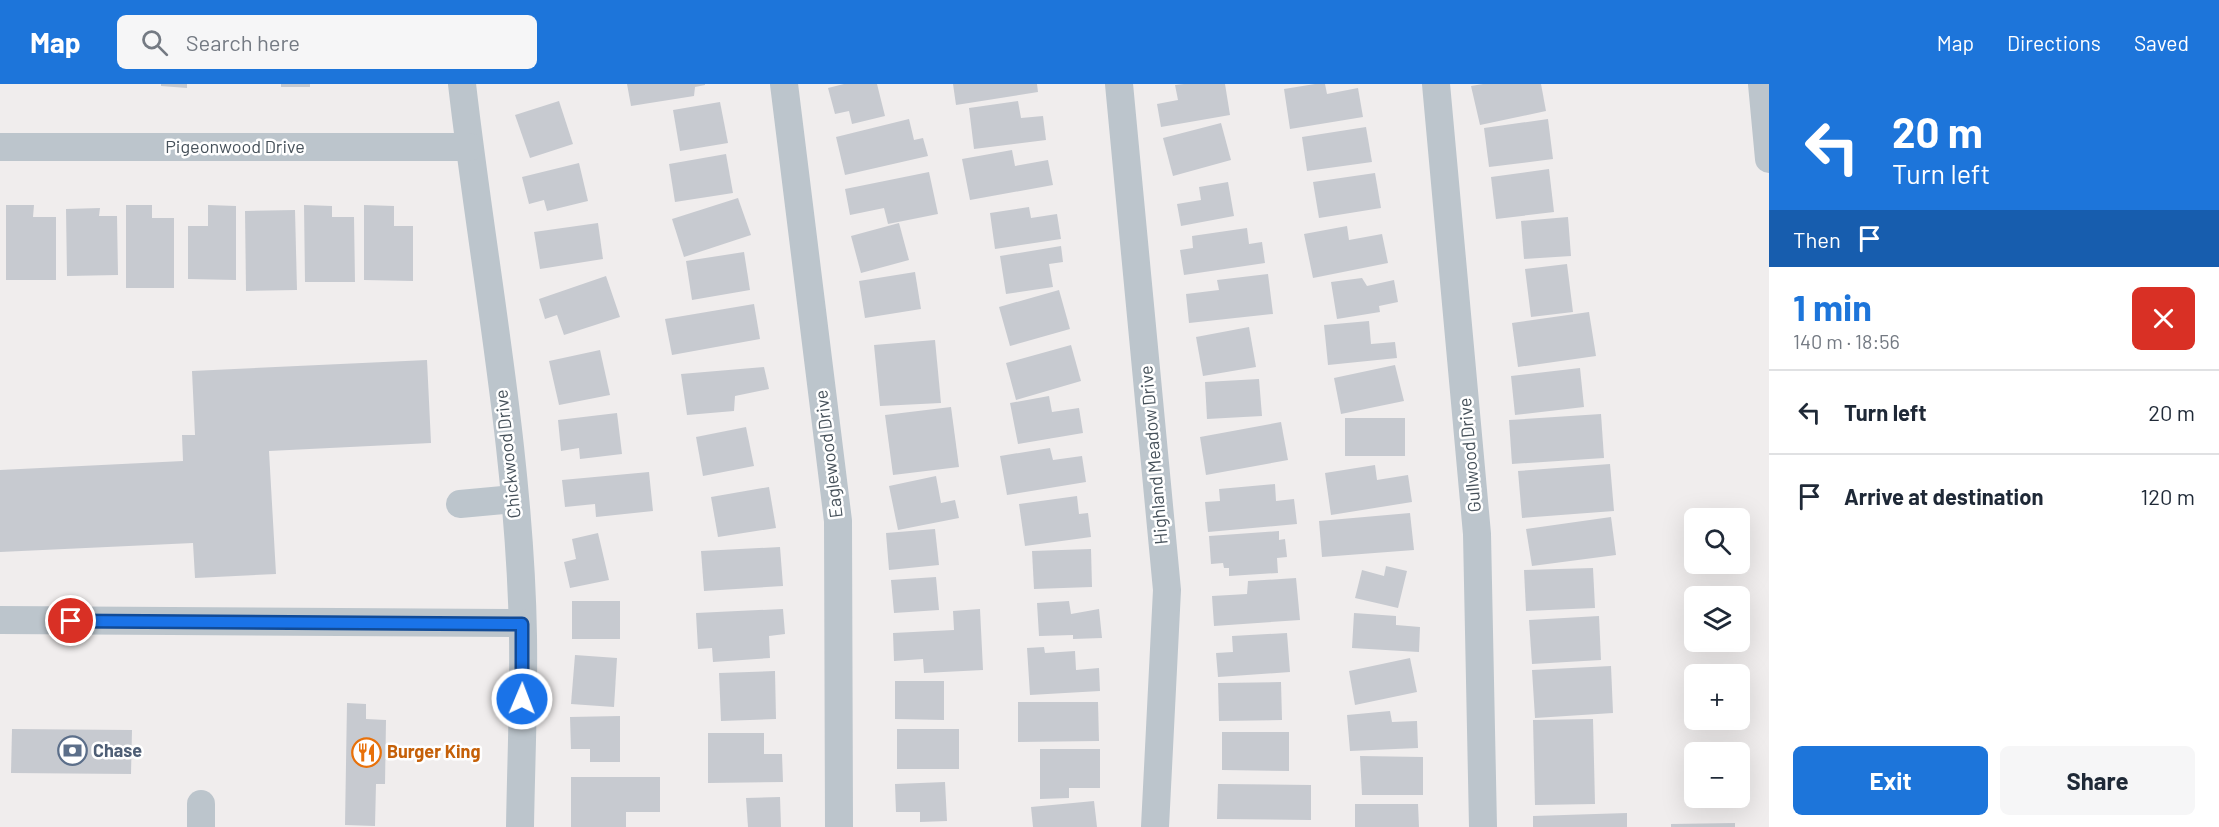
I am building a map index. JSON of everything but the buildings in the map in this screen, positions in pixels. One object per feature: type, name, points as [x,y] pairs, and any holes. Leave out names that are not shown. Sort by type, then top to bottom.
[{"type":"street","name":"Chickwood Drive","points":[[462,84],[499,359],[514,499],[522,624],[520,827]]},
{"type":"street","name":"Eaglewood Drive","points":[[784,84],[838,521],[839,827]]},
{"type":"street","name":"Highland Meadow Drive","points":[[1119,84],[1167,590],[1155,827]]},
{"type":"street","name":"Gullwood Drive","points":[[1436,84],[1477,534],[1483,827]]},
{"type":"street","points":[[1762,84],[1769,159]]},
{"type":"street","name":"Pigeonwood Drive","points":[[0,147],[469,147]]},
{"type":"street","points":[[460,504],[514,499]]},
{"type":"street","points":[[0,620],[522,624]]},
{"type":"place","name":"Chase","points":[[72,751]]},
{"type":"place","name":"Burger King","points":[[366,752]]},
{"type":"route","points":[[71,621],[522,624],[522,699]]}]
